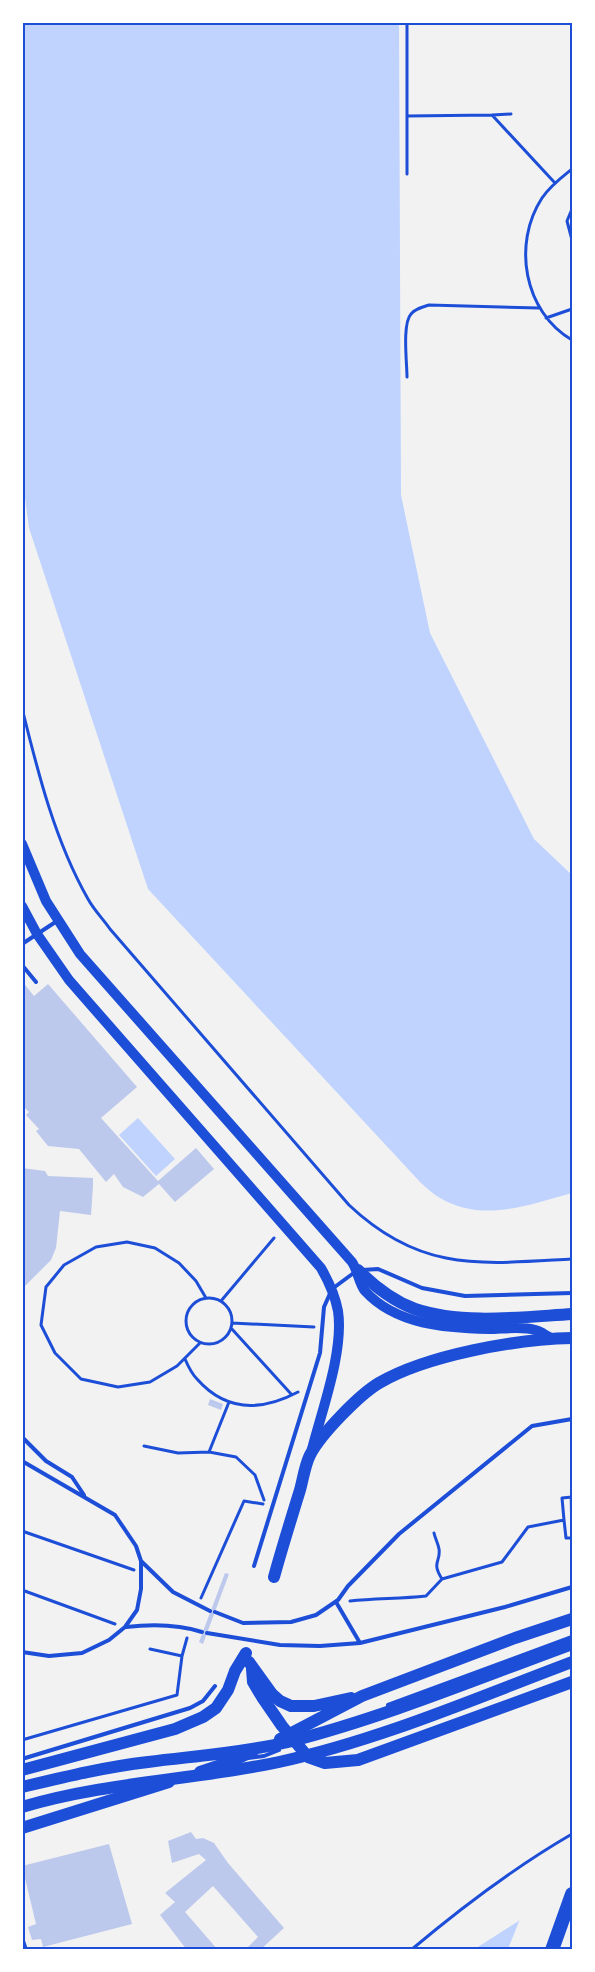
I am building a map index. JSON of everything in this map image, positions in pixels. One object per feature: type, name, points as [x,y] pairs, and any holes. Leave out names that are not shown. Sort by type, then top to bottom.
[{"type":"highway","points":[[552,1950],[573,1894]]},
{"type":"main road","points":[[22,844],[46,901],[80,954],[371,1283],[394,1299],[415,1309],[426,1311],[476,1318],[573,1314]]},
{"type":"main road","points":[[22,906],[69,980],[321,1268],[332,1289],[338,1312],[338,1345],[310,1455],[274,1577]]},
{"type":"main road","points":[[358,1270],[364,1290],[387,1309],[402,1316],[443,1326],[534,1329],[551,1338]]},
{"type":"main road","points":[[310,1455],[330,1428],[360,1398],[377,1384],[393,1376],[441,1358],[520,1342],[573,1338]]},
{"type":"main road","points":[[22,1828],[116,1800],[292,1739],[362,1696],[515,1638],[573,1619]]},
{"type":"main road","points":[[22,1787],[81,1773],[145,1762],[240,1751],[289,1741],[371,1717],[573,1644]]},
{"type":"main road","points":[[22,1770],[175,1729],[203,1717],[216,1708],[246,1654],[254,1682],[292,1739],[308,1757],[325,1763],[357,1760],[573,1682]]},
{"type":"main road","points":[[22,1807],[85,1791],[237,1769],[321,1752],[366,1739],[573,1662]]},
{"type":"main road","points":[[252,1669],[272,1694],[291,1706],[314,1706],[333,1700],[362,1696]]},
{"type":"lane","points":[[22,944],[58,921]]},
{"type":"lane","points":[[22,964],[36,982]]},
{"type":"lane","points":[[254,1566],[317,1363],[323,1330],[324,1307],[332,1289],[358,1270],[378,1269],[422,1288],[465,1296],[573,1293]]},
{"type":"lane","points":[[141,1560],[173,1592],[197,1605],[243,1623],[291,1622],[316,1615],[337,1601],[348,1586],[399,1534],[532,1426],[573,1419]]},
{"type":"lane","points":[[22,1437],[46,1461],[72,1477],[84,1496]]},
{"type":"lane","points":[[22,1461],[115,1515],[136,1546],[141,1560],[141,1589],[137,1610],[125,1627],[109,1640],[82,1653],[49,1656],[22,1652]]},
{"type":"lane","points":[[125,1627],[162,1625],[190,1628],[205,1633],[280,1645],[320,1646],[360,1643],[505,1607],[573,1587]]},
{"type":"lane","points":[[337,1601],[346,1622],[360,1643]]},
{"type":"lane","points":[[292,1739],[573,1637]]},
{"type":"lane","points":[[22,1759],[189,1708],[203,1701],[215,1686]]},
{"type":"lane","points":[[22,1938],[26,1950]]},
{"type":"path","points":[[407,22],[407,174]]},
{"type":"path","points":[[407,116],[511,114]]},
{"type":"path","points":[[492,115],[555,183]]},
{"type":"path","points":[[573,169],[555,183],[542,198],[528,234],[526,253],[527,276],[533,297],[546,318],[563,335],[573,340]]},
{"type":"path","points":[[573,209],[567,221],[573,240]]},
{"type":"path","points":[[407,377],[407,323],[411,313],[417,309],[429,305],[539,308]]},
{"type":"path","points":[[546,318],[573,309]]},
{"type":"path","points":[[22,708],[50,808],[70,863],[89,901],[110,929],[349,1205],[366,1221],[399,1241],[428,1254],[459,1262],[492,1263],[573,1259]]},
{"type":"path","points":[[221,1301],[274,1238]]},
{"type":"path","points":[[200,1343],[177,1366],[150,1382],[118,1387],[81,1379],[55,1353],[41,1325],[46,1287],[64,1265],[96,1247],[127,1242],[155,1248],[179,1263],[196,1281],[206,1298]]},
{"type":"path","points":[[206,1298],[221,1301],[230,1310],[231,1328],[222,1341],[208,1345],[200,1343],[189,1333],[186,1318],[193,1305],[206,1298]]},
{"type":"path","points":[[232,1323],[316,1327]]},
{"type":"path","points":[[231,1328],[292,1395]]},
{"type":"path","points":[[185,1359],[196,1379],[229,1402],[245,1406],[268,1405],[298,1392]]},
{"type":"path","points":[[209,1452],[229,1402]]},
{"type":"path","points":[[144,1446],[178,1453],[209,1452],[237,1457],[255,1475],[265,1504],[244,1501],[197,1605]]},
{"type":"path","points":[[573,1497],[562,1498],[566,1538],[573,1538]]},
{"type":"path","points":[[337,1601],[372,1598],[394,1600],[426,1596],[442,1579],[502,1562],[528,1527],[564,1520]]},
{"type":"path","points":[[22,1531],[141,1573]]},
{"type":"path","points":[[434,1533],[440,1552],[436,1560],[437,1571],[442,1579]]},
{"type":"path","points":[[22,1590],[125,1627]]},
{"type":"path","points":[[22,1740],[177,1695],[190,1628]]},
{"type":"path","points":[[150,1649],[183,1656]]},
{"type":"path","points":[[411,1950],[460,1910],[532,1857],[573,1834]]},
{"type":"water","points":[[22,23],[399,23],[401,495],[430,633],[534,839],[572,875],[572,1193],[522,1206],[489,1211],[456,1205],[435,1195],[421,1183],[148,889],[29,528],[22,475]]},
{"type":"water","points":[[138,1118],[175,1159],[156,1176],[119,1135]]},
{"type":"water","points":[[572,1887],[572,1949],[473,1950]]},
{"type":"pier","points":[[572,1887],[572,1950],[508,1949],[520,1919]]},
{"type":"building","points":[[22,981],[34,996],[48,984],[137,1087],[101,1118],[158,1181],[196,1148],[214,1169],[175,1202],[159,1184],[143,1197],[123,1187],[114,1174],[106,1182],[79,1149],[48,1146],[36,1131],[39,1129],[26,1115],[29,1112],[22,1105]]},
{"type":"building","points":[[22,1168],[45,1171],[48,1176],[93,1178],[93,1186],[91,1215],[60,1211],[56,1248],[51,1260],[22,1289],[24,1208],[22,1207]]},
{"type":"building","points":[[210,1399],[223,1404],[221,1410],[208,1405]]},
{"type":"building","points":[[569,1499],[572,1499],[572,1530],[571,1530]]},
{"type":"building","points":[[225,1573],[229,1574],[203,1644],[199,1642]]},
{"type":"building","points":[[191,1832],[196,1839],[203,1838],[214,1843],[228,1863],[284,1928],[260,1950],[245,1950],[258,1937],[213,1886],[185,1912],[218,1950],[187,1950],[160,1915],[175,1902],[165,1893],[206,1860],[199,1854],[172,1863],[168,1841]]},
{"type":"building","points":[[109,1844],[132,1924],[43,1947],[41,1939],[32,1940],[28,1927],[36,1924],[22,1866]]}]
